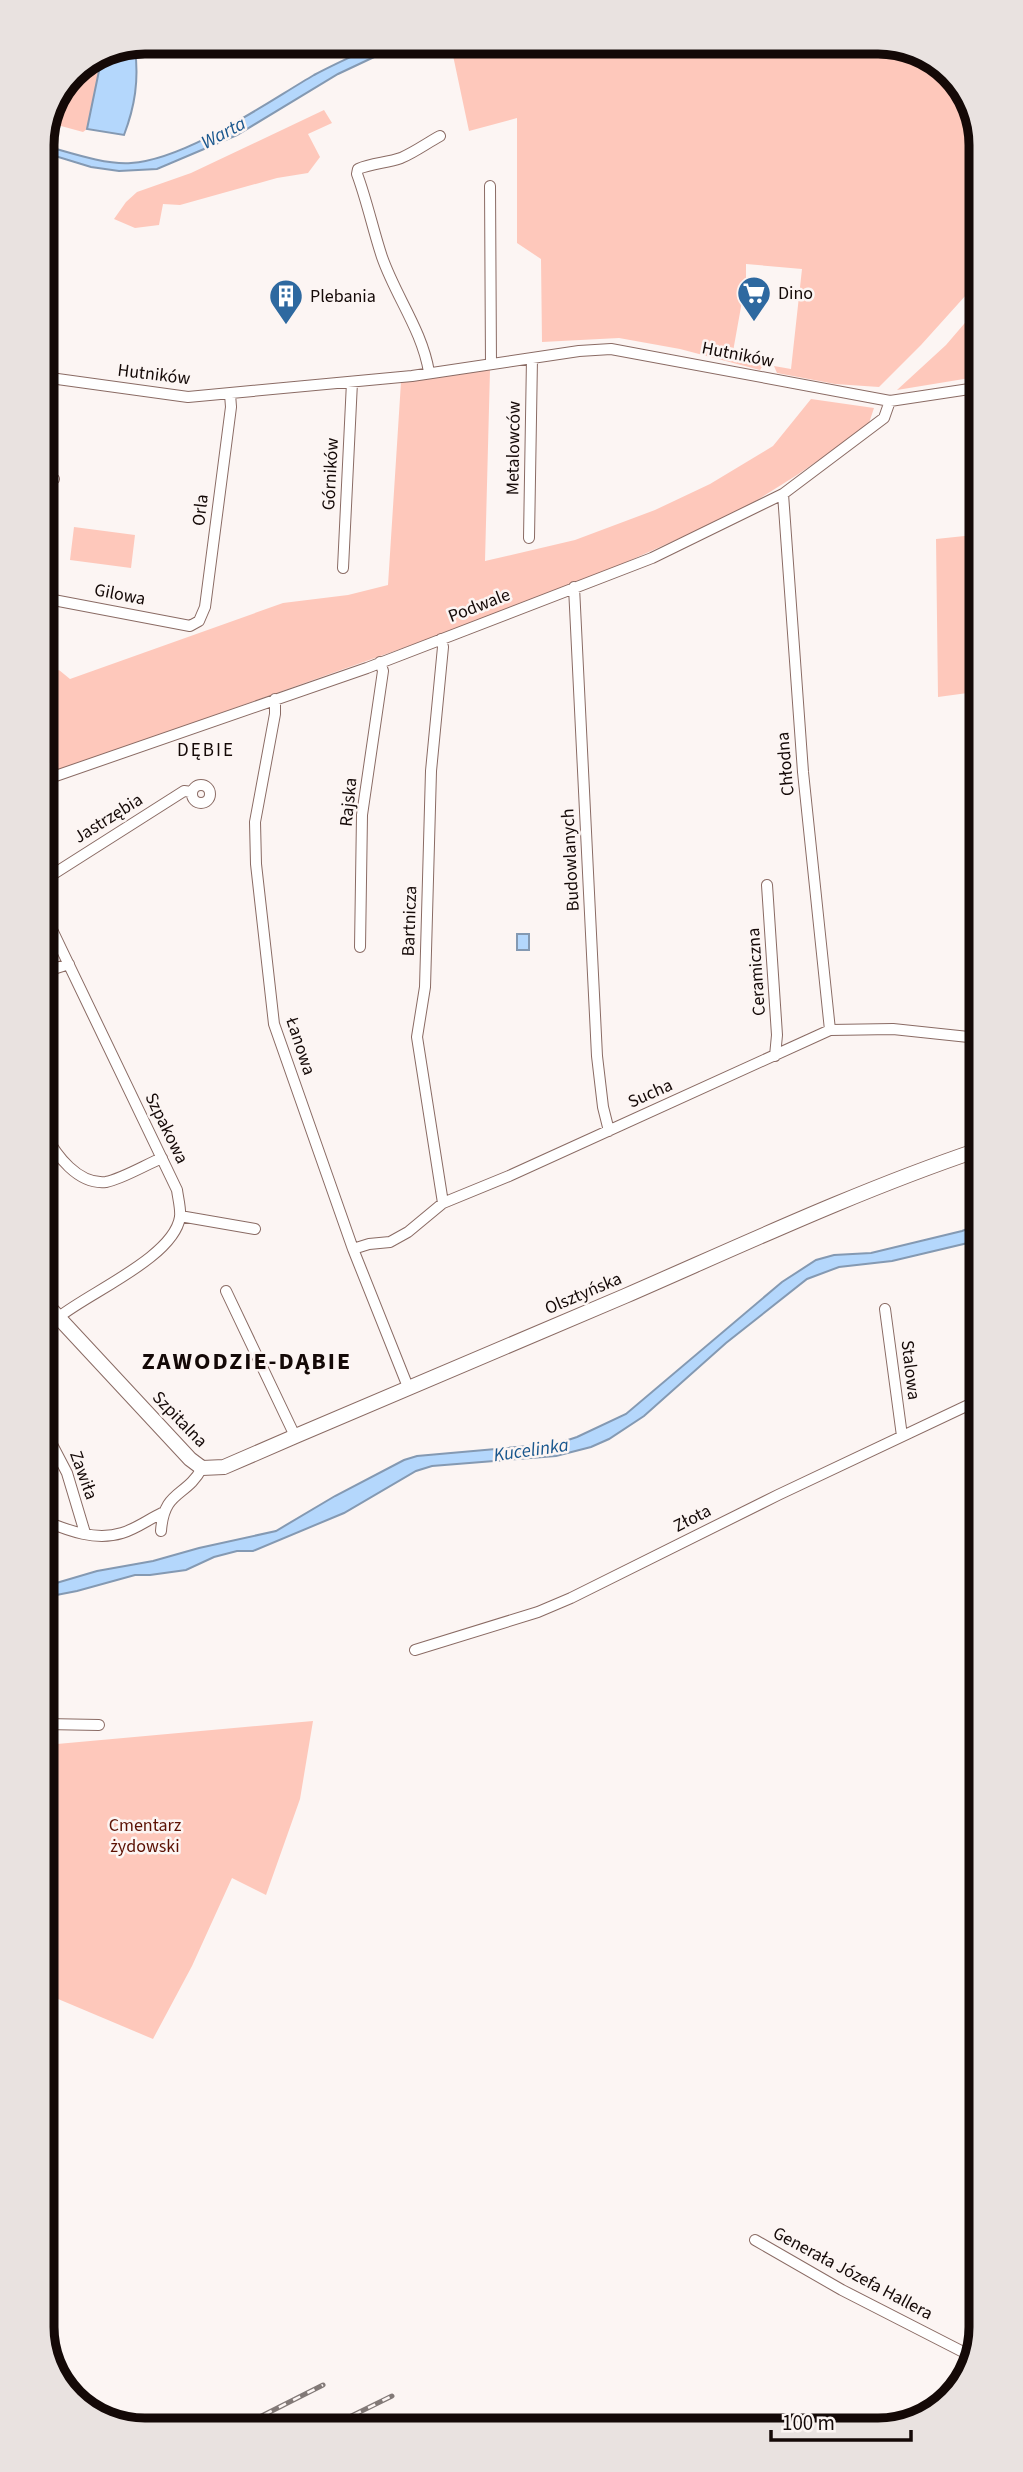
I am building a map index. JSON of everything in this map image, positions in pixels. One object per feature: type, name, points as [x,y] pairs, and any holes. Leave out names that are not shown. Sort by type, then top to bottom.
[{"type":"street","points":[[429,372],[421,338],[405,310],[382,258],[357,174],[358,169],[399,159],[440,136]]},
{"type":"street","points":[[490,186],[492,363]]},
{"type":"street","name":"Hutników","points":[[54,379],[188,397],[352,382],[611,349],[890,401],[969,389]]},
{"type":"street","name":"Metalowców","points":[[528,538],[532,358]]},
{"type":"street","name":"Górników","points":[[343,568],[352,382]]},
{"type":"street","name":"Orla","points":[[190,626],[199,621],[205,607],[232,407],[230,394]]},
{"type":"street","name":"Podwale","points":[[54,776],[380,662],[652,558],[783,494],[884,418],[890,401]]},
{"type":"street","name":"Chłodna","points":[[783,494],[803,772],[830,1030]]},
{"type":"street","name":"Budowlanych","points":[[574,587],[597,1056],[608,1131]]},
{"type":"street","name":"Gilowa","points":[[54,600],[190,626]]},
{"type":"street","name":"Bartnicza","points":[[441,639],[443,647],[431,771],[425,988],[416,1037],[443,1203]]},
{"type":"street","name":"Rajska","points":[[360,947],[362,815],[383,671],[380,662]]},
{"type":"street","name":"Łanowa","points":[[275,699],[275,714],[255,822],[256,864],[274,1024],[353,1249],[408,1387]]},
{"type":"street","name":"Jastrzębia","points":[[54,874],[184,791],[192,792]]},
{"type":"street","name":"Ceramiczna","points":[[767,885],[777,1035],[775,1056]]},
{"type":"street","name":"Szpakowa","points":[[54,933],[177,1190],[180,1216]]},
{"type":"street","points":[[54,969],[69,964]]},
{"type":"street","name":"Sucha","points":[[353,1249],[390,1242],[408,1232],[443,1203],[830,1030],[893,1029],[969,1037]]},
{"type":"street","points":[[54,1152],[70,1169],[94,1181],[108,1182],[162,1158]]},
{"type":"street","name":"Olsztyńska","points":[[202,1468],[224,1467],[866,1190],[969,1153]]},
{"type":"street","points":[[59,1317],[145,1262],[169,1241],[180,1216],[255,1228]]},
{"type":"street","points":[[226,1291],[295,1436]]},
{"type":"street","name":"Stalowa","points":[[885,1309],[902,1436]]},
{"type":"street","name":"Szpitalna","points":[[54,1312],[190,1459],[202,1468]]},
{"type":"street","name":"Złota","points":[[415,1650],[538,1612],[572,1598],[778,1495],[969,1405]]},
{"type":"street","name":"Zawiła","points":[[54,1448],[67,1473],[85,1533]]},
{"type":"street","points":[[161,1531],[162,1513],[173,1496],[196,1479],[202,1468]]},
{"type":"street","points":[[54,1525],[71,1532],[94,1536],[120,1534],[162,1513]]},
{"type":"street","points":[[54,1724],[99,1725]]},
{"type":"street","name":"Generała Józefa Hallera","points":[[755,2240],[842,2290],[965,2353]]},
{"type":"green space","points":[[453,54],[883,54],[907,59],[942,81],[964,116],[969,146],[969,292],[879,387],[835,384],[777,373],[774,366],[791,369],[802,269],[746,264],[746,279],[732,357],[764,364],[760,370],[680,349],[619,338],[542,342],[541,259],[517,243],[517,118],[469,131]]},
{"type":"green space","points":[[100,67],[87,129],[83,132],[57,125],[57,122],[70,95],[81,81]]},
{"type":"green space","points":[[324,110],[332,123],[308,134],[320,157],[308,173],[277,178],[180,205],[163,204],[159,225],[135,228],[114,219],[137,192],[191,173]]},
{"type":"green space","points":[[969,318],[969,378],[897,390],[946,345]]},
{"type":"green space","points":[[490,370],[485,561],[575,540],[655,510],[710,484],[773,446],[811,399],[874,408],[868,426],[746,507],[613,568],[417,643],[54,772],[54,672],[59,670],[70,679],[283,603],[348,595],[388,585],[401,382]]},
{"type":"green space","points":[[74,527],[135,535],[131,568],[70,560]]},
{"type":"green space","points":[[969,536],[969,693],[938,697],[936,539]]},
{"type":"green space","name":"Cmentarz żydowski","points":[[313,1721],[300,1799],[266,1895],[232,1878],[192,1966],[153,2039],[54,1997],[54,1745]]},
{"type":"water","name":"Warta","points":[[357,54],[380,54],[338,74],[237,135],[157,169],[119,171],[91,167],[54,156],[54,148],[110,162],[131,163],[176,152],[226,128],[314,75]]},
{"type":"water","points":[[136,55],[133,103],[124,135],[87,129],[100,67],[111,61]]},
{"type":"water","points":[[517,934],[529,934],[529,950],[517,950]]},
{"type":"water","name":"Kucelinka","points":[[969,1228],[969,1243],[892,1261],[839,1267],[807,1279],[726,1343],[644,1416],[609,1439],[591,1447],[556,1456],[432,1466],[416,1471],[344,1513],[253,1551],[237,1551],[214,1557],[186,1570],[135,1575],[54,1595],[54,1584],[97,1571],[153,1561],[276,1531],[335,1496],[404,1460],[417,1456],[540,1445],[577,1437],[626,1414],[782,1282],[816,1260],[834,1255],[871,1253]]},
{"type":"railway","points":[[258,2418],[323,2385]]},
{"type":"railway","points":[[347,2418],[392,2396]]},
{"type":"place","name":"Dino","points":[[754,323]]},
{"type":"place","name":"Plebania","points":[[286,326]]},
{"type":"district","name":"DĘBIE","points":[[206,749]]},
{"type":"district","name":"ZAWODZIE-DĄBIE","points":[[247,1361]]}]
